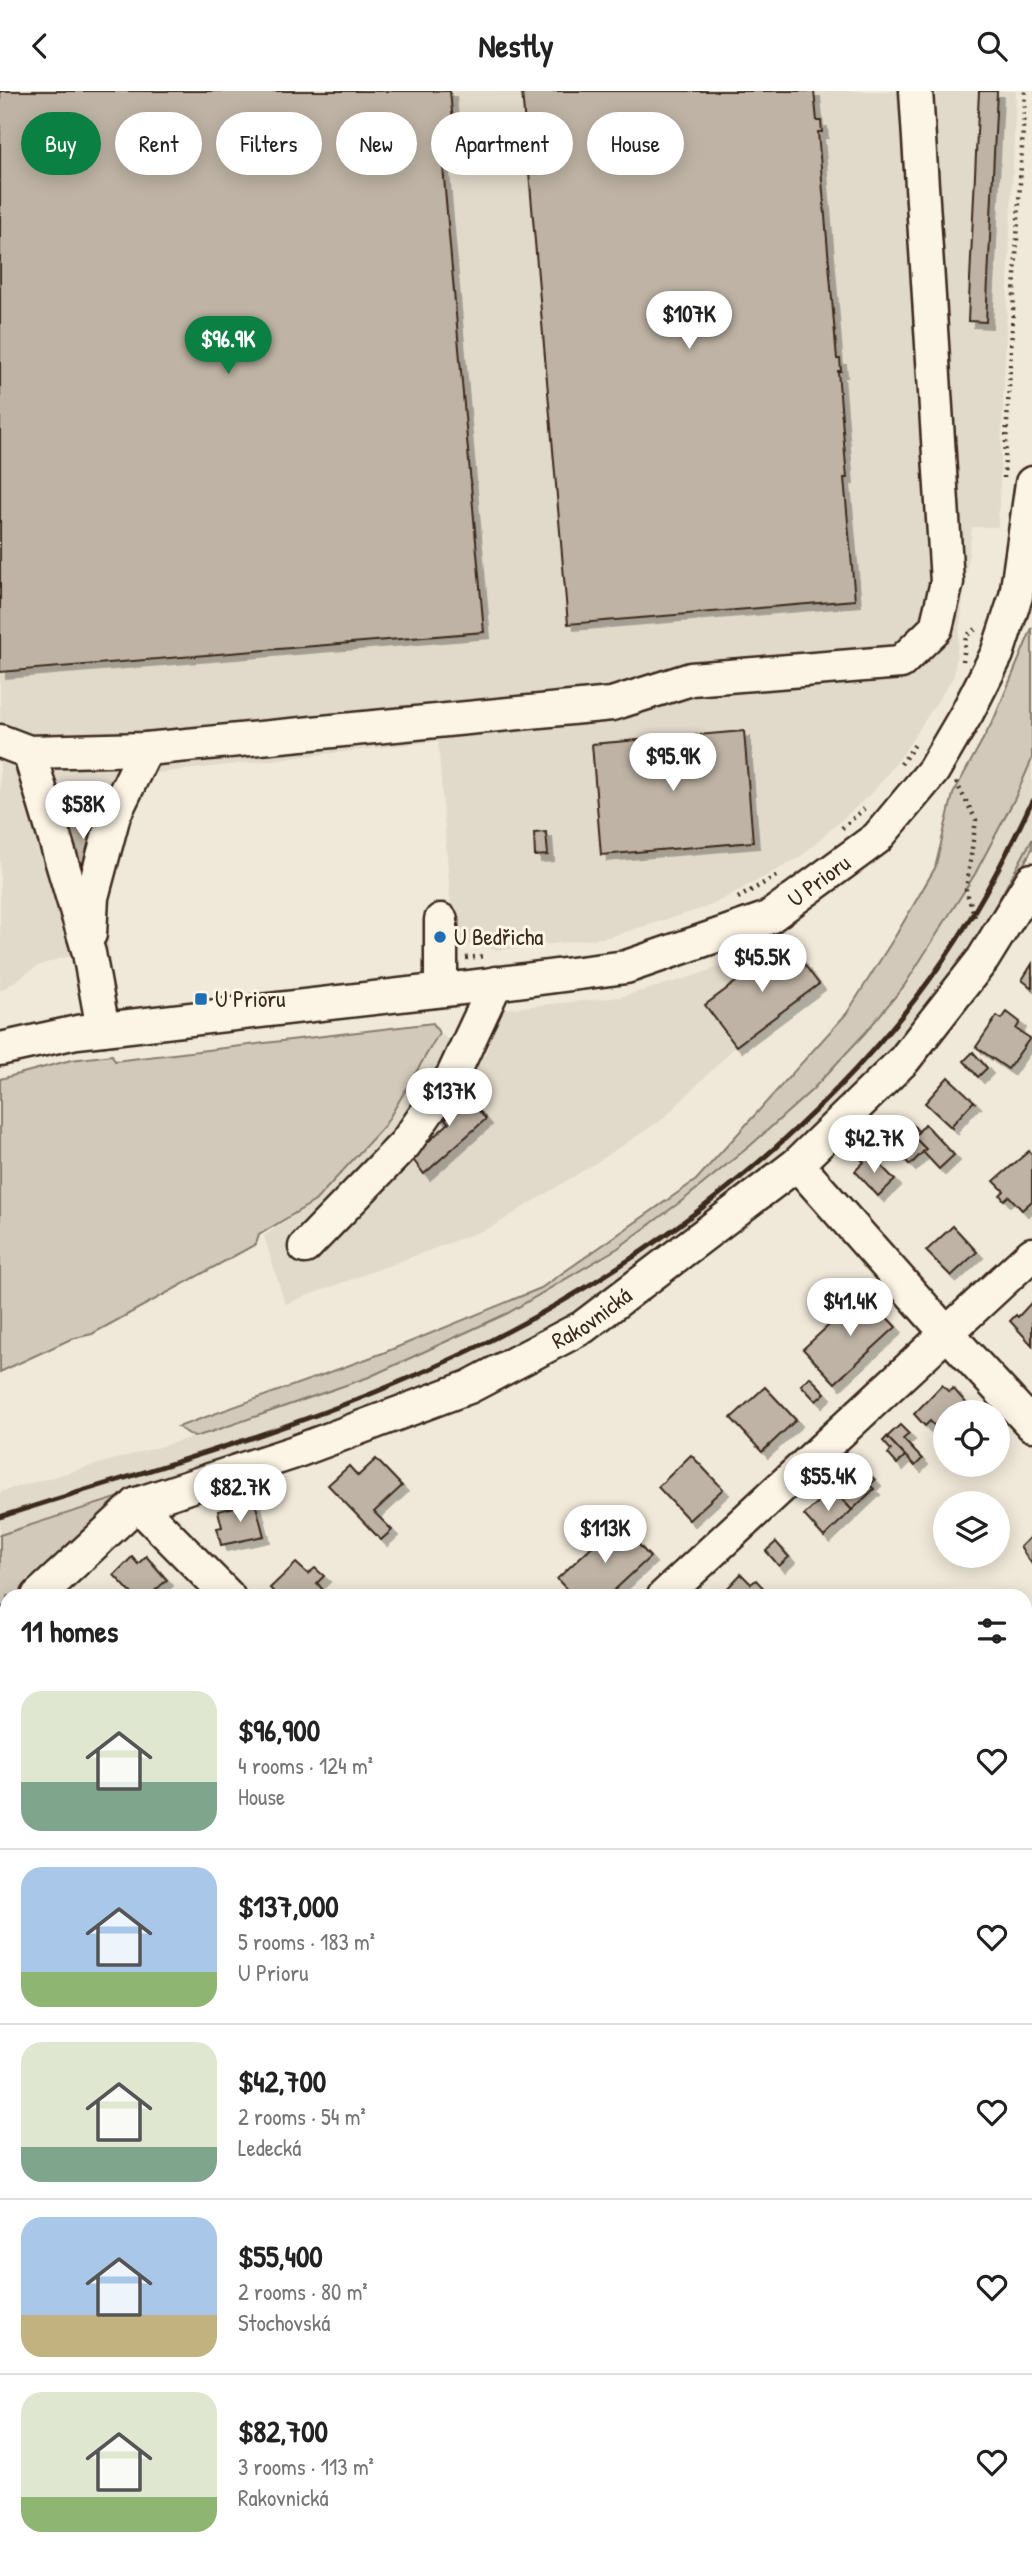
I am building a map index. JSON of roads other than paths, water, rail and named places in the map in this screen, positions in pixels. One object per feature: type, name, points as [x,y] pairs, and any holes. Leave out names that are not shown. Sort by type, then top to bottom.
[{"type":"street","points":[[103,1029],[89,953],[14,747],[146,749],[612,703],[691,679],[901,662],[936,628],[947,582],[916,91]]},
{"type":"street","name":"U Prioru","points":[[0,1049],[77,1032],[441,976],[495,969],[626,967],[768,918],[877,838],[933,771],[967,713],[997,654],[1016,596],[1018,483]]},
{"type":"street","points":[[89,953],[92,897],[114,815],[146,749]]},
{"type":"street","name":"Rakovnická","points":[[46,1589],[137,1504],[292,1453],[469,1387],[583,1327],[797,1164],[904,1061],[983,959],[1032,880]]},
{"type":"street","points":[[441,920],[441,976]]},
{"type":"street","points":[[305,1247],[405,1144],[453,1075],[495,969]]},
{"type":"street","points":[[797,1164],[899,1265],[947,1333],[1032,1425]]},
{"type":"street","points":[[672,1589],[1032,1254]]},
{"type":"street","points":[[137,1504],[221,1589]]},
{"type":"railway","points":[[0,1517],[246,1440],[390,1386],[465,1353],[538,1315],[609,1273],[678,1226],[744,1175],[806,1120],[863,1061],[916,998],[979,903],[1032,801]]},
{"type":"place","name":"U Bedřicha","points":[[440,937]]},
{"type":"place","name":"U Prioru","points":[[201,999]]}]
